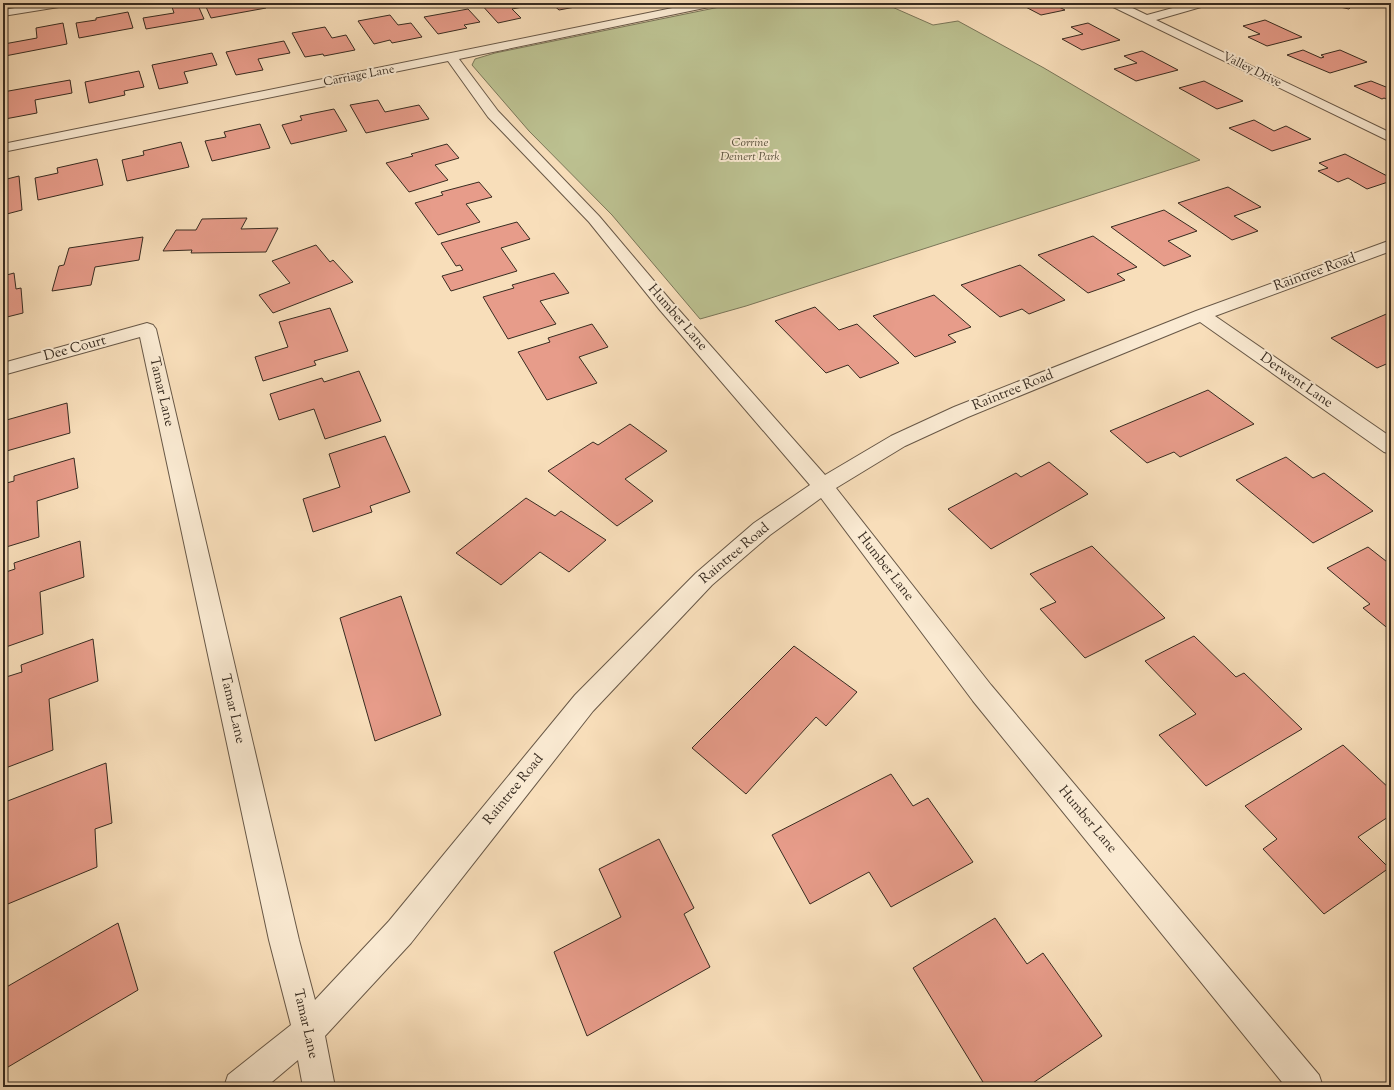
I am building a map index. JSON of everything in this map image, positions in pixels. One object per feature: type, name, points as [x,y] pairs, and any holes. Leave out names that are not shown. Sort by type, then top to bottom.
[{"type":"street","points":[[3,13],[65,3]]},
{"type":"street","name":"Carriage Lane","points":[[3,148],[714,3]]},
{"type":"street","name":"Valley Drive","points":[[1113,3],[1391,138]]},
{"type":"street","points":[[1146,19],[1204,3]]},
{"type":"street","name":"Humber Lane","points":[[451,57],[493,114],[594,219],[665,304],[823,486],[982,693],[1307,1087]]},
{"type":"street","name":"Raintree Road","points":[[240,1087],[308,1031],[400,932],[584,704],[704,579],[762,529],[823,486],[898,441],[961,412],[1202,315],[1391,245]]},
{"type":"street","name":"Derwent Lane","points":[[1202,315],[1391,447]]},
{"type":"street","name":"Dee Court","points":[[3,369],[147,330]]},
{"type":"street","name":"Tamar Lane","points":[[147,330],[284,940],[308,1031],[319,1087]]},
{"type":"green space","name":"Corrine Deinert Park","points":[[739,3],[883,3],[933,25],[958,21],[1044,68],[1200,160],[746,306],[700,319],[612,215],[529,131],[472,65],[475,59],[495,53]]},
{"type":"building","points":[[197,3],[204,19],[146,29],[143,18],[174,13],[171,4]]},
{"type":"building","points":[[231,3],[263,3],[266,8],[211,18],[206,7]]},
{"type":"building","points":[[274,3],[300,3],[277,7]]},
{"type":"building","points":[[480,3],[539,4],[512,9],[521,18],[498,23]]},
{"type":"building","points":[[551,3],[583,3],[586,5],[559,10]]},
{"type":"building","points":[[898,3],[921,3],[909,7]]},
{"type":"building","points":[[1018,3],[1051,3],[1065,10],[1041,15]]},
{"type":"building","points":[[1296,3],[1318,3],[1314,7]]},
{"type":"building","points":[[1322,3],[1355,3],[1349,9]]},
{"type":"building","points":[[468,9],[480,22],[464,25],[467,28],[438,34],[424,17]]},
{"type":"building","points":[[128,12],[133,28],[79,38],[76,23],[96,20],[96,18]]},
{"type":"building","points":[[390,15],[398,25],[411,23],[422,37],[392,43],[390,40],[374,44],[358,21]]},
{"type":"building","points":[[1265,20],[1302,37],[1267,46],[1248,37],[1260,34],[1243,26]]},
{"type":"building","points":[[63,23],[67,44],[5,56],[4,44],[37,38],[36,28]]},
{"type":"building","points":[[1088,23],[1120,40],[1082,50],[1062,39],[1083,34],[1071,27]]},
{"type":"building","points":[[325,27],[332,38],[346,35],[355,50],[324,56],[323,54],[305,57],[292,33]]},
{"type":"building","points":[[284,41],[290,53],[258,59],[263,70],[236,75],[226,52]]},
{"type":"building","points":[[1303,50],[1321,58],[1324,57],[1321,55],[1340,50],[1367,62],[1330,73],[1287,55]]},
{"type":"building","points":[[1142,51],[1178,70],[1136,81],[1114,69],[1137,63],[1124,56]]},
{"type":"building","points":[[212,53],[217,65],[184,72],[188,83],[159,89],[152,65]]},
{"type":"building","points":[[139,71],[144,87],[124,91],[125,95],[89,103],[85,82]]},
{"type":"building","points":[[70,80],[72,93],[35,100],[37,113],[5,119],[3,92]]},
{"type":"building","points":[[1204,81],[1243,101],[1217,109],[1179,88]]},
{"type":"building","points":[[1371,81],[1391,89],[1391,101],[1384,98],[1382,99],[1354,86]]},
{"type":"building","points":[[378,100],[385,112],[419,105],[429,119],[366,133],[350,105]]},
{"type":"building","points":[[334,109],[347,131],[291,144],[282,125],[302,120],[300,116]]},
{"type":"building","points":[[1254,120],[1274,131],[1286,126],[1311,139],[1272,151],[1229,128]]},
{"type":"building","points":[[260,124],[270,148],[212,161],[205,141],[226,137],[224,132]]},
{"type":"building","points":[[181,142],[189,167],[127,181],[122,160],[144,155],[143,151]]},
{"type":"building","points":[[447,144],[459,158],[435,165],[448,180],[409,192],[386,163],[413,156],[411,154]]},
{"type":"building","points":[[1345,154],[1391,178],[1391,181],[1367,189],[1348,178],[1338,182],[1318,171],[1328,168],[1319,163]]},
{"type":"building","points":[[97,159],[103,185],[38,200],[35,178],[58,173],[57,168]]},
{"type":"building","points":[[19,176],[22,210],[3,215],[3,180]]},
{"type":"building","points":[[479,182],[492,197],[466,204],[480,222],[438,235],[415,203],[443,195],[441,192]]},
{"type":"building","points":[[1228,187],[1261,207],[1234,216],[1258,231],[1232,240],[1178,203]]},
{"type":"building","points":[[1164,210],[1197,231],[1168,241],[1191,256],[1164,266],[1111,227]]},
{"type":"building","points":[[247,218],[241,229],[278,228],[266,252],[191,253],[192,250],[163,251],[176,230],[196,230],[202,219]]},
{"type":"building","points":[[517,222],[530,239],[501,248],[517,271],[451,291],[442,276],[463,270],[460,265],[456,266],[441,243]]},
{"type":"building","points":[[1093,236],[1137,267],[1117,274],[1125,280],[1088,293],[1038,255]]},
{"type":"building","points":[[143,237],[139,260],[95,267],[91,285],[52,291],[59,266],[64,265],[69,248]]},
{"type":"building","points":[[316,245],[330,262],[333,260],[353,282],[273,313],[259,295],[290,283],[272,261]]},
{"type":"building","points":[[1020,265],[1065,300],[1029,314],[1022,309],[1000,317],[961,285]]},
{"type":"building","points":[[14,273],[16,289],[21,288],[23,313],[3,318],[3,276]]},
{"type":"building","points":[[554,273],[569,293],[540,301],[556,324],[508,339],[483,297],[514,288],[512,285]]},
{"type":"building","points":[[934,295],[971,327],[948,335],[956,342],[915,357],[873,316]]},
{"type":"building","points":[[815,307],[839,330],[857,324],[899,363],[860,378],[848,365],[826,373],[775,321]]},
{"type":"building","points":[[330,308],[348,351],[314,361],[316,365],[263,381],[255,357],[288,347],[279,322]]},
{"type":"building","points":[[1391,312],[1391,362],[1377,368],[1331,338]]},
{"type":"building","points":[[592,324],[608,347],[579,357],[597,383],[547,400],[518,352],[550,342],[548,338]]},
{"type":"building","points":[[359,371],[381,421],[325,439],[314,409],[279,420],[270,394],[322,378],[324,382]]},
{"type":"building","points":[[1208,390],[1254,424],[1180,457],[1174,452],[1147,463],[1110,431]]},
{"type":"building","points":[[67,403],[70,433],[3,452],[3,421]]},
{"type":"building","points":[[630,424],[667,451],[625,479],[653,501],[617,526],[548,471],[593,442],[598,445]]},
{"type":"building","points":[[385,436],[410,492],[370,506],[372,512],[313,532],[303,499],[340,487],[329,454]]},
{"type":"building","points":[[1286,457],[1313,478],[1324,473],[1373,511],[1313,543],[1236,480]]},
{"type":"building","points":[[74,458],[78,488],[37,501],[39,537],[3,548],[3,484],[14,481],[14,476]]},
{"type":"building","points":[[1049,462],[1088,494],[991,549],[948,509],[1016,473],[1021,477]]},
{"type":"building","points":[[526,498],[555,516],[561,511],[606,540],[569,572],[540,552],[501,585],[456,553]]},
{"type":"building","points":[[80,541],[84,577],[40,592],[43,634],[3,648],[3,573],[15,569],[14,563]]},
{"type":"building","points":[[1092,546],[1165,618],[1085,658],[1040,609],[1056,602],[1030,574]]},
{"type":"building","points":[[1368,547],[1391,565],[1391,631],[1363,608],[1370,604],[1327,568]]},
{"type":"building","points":[[401,596],[441,715],[375,741],[340,618]]},
{"type":"building","points":[[1194,636],[1236,677],[1244,673],[1302,729],[1206,786],[1159,735],[1196,714],[1145,661]]},
{"type":"building","points":[[93,639],[98,681],[49,699],[53,750],[3,769],[3,678],[22,672],[21,665]]},
{"type":"building","points":[[794,646],[857,692],[826,726],[816,717],[746,794],[692,748]]},
{"type":"building","points":[[1343,745],[1391,790],[1391,815],[1358,837],[1389,868],[1324,914],[1263,849],[1277,839],[1245,806]]},
{"type":"building","points":[[106,763],[112,823],[95,829],[97,867],[3,906],[3,833],[5,832],[5,802]]},
{"type":"building","points":[[891,774],[913,806],[928,798],[973,862],[891,907],[869,872],[810,904],[772,835]]},
{"type":"building","points":[[659,839],[694,908],[684,914],[710,967],[587,1036],[554,952],[621,917],[599,869]]},
{"type":"building","points":[[995,918],[1027,964],[1043,953],[1102,1036],[1027,1087],[986,1087],[913,968]]},
{"type":"building","points":[[118,923],[138,990],[3,1070],[3,989]]}]
